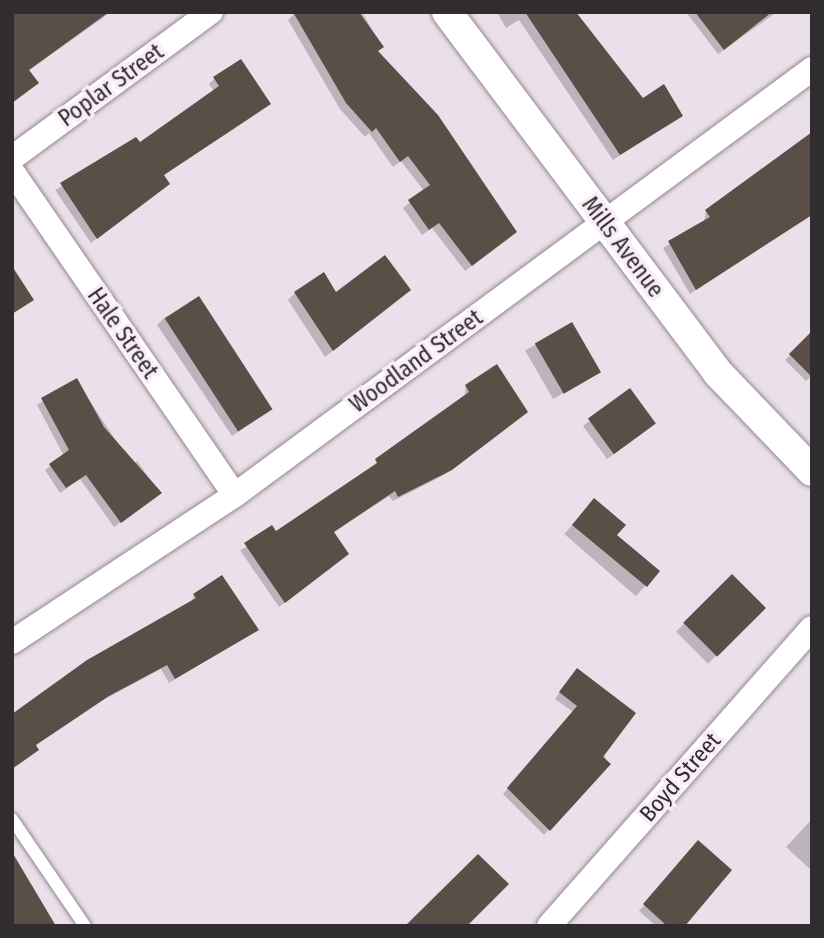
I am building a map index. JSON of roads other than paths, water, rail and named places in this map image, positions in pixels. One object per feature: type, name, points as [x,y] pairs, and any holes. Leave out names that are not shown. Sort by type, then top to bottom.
[{"type":"street","name":"Poplar Street","points":[[12,158],[211,12]]},
{"type":"street","name":"Mills Avenue","points":[[447,12],[745,405],[812,471]]},
{"type":"street","name":"Woodland Street","points":[[12,642],[235,495],[812,69]]},
{"type":"street","name":"Hale Street","points":[[12,171],[235,495]]},
{"type":"street","name":"Boyd Street","points":[[549,926],[812,628]]},
{"type":"lane","points":[[12,819],[85,926]]}]
